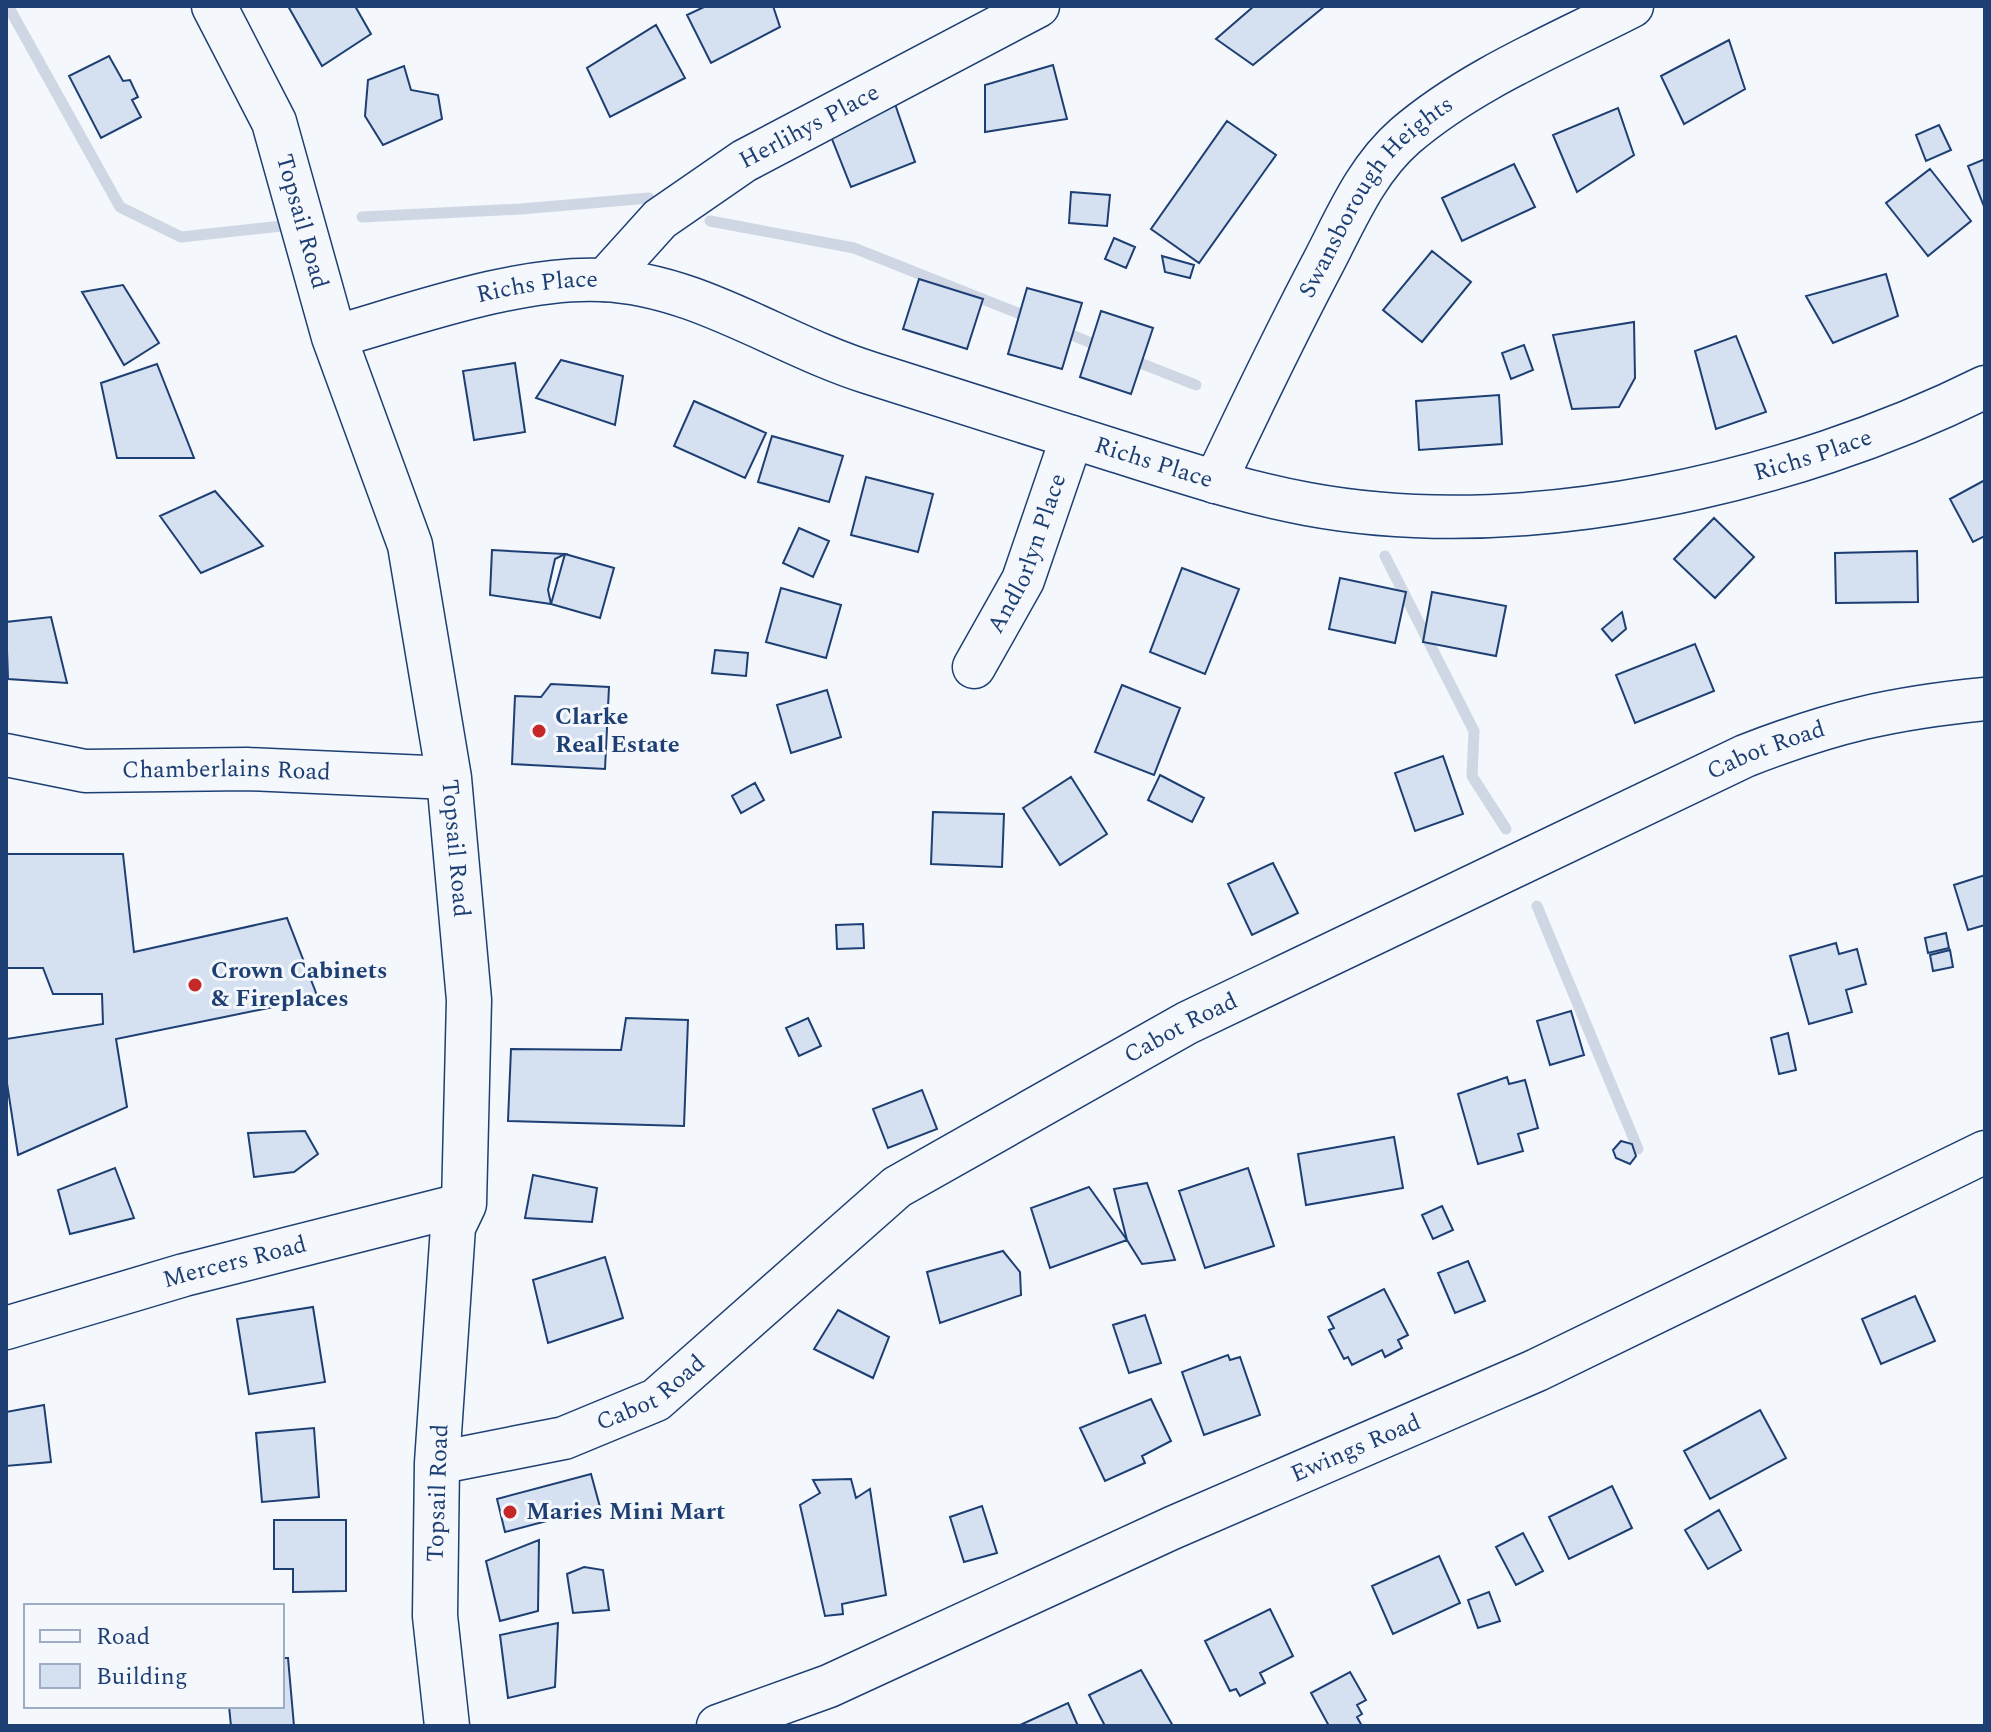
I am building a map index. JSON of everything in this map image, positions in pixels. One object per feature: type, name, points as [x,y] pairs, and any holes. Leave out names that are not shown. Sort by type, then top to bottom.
[{"type":"main road","name":"Topsail Road","points":[[214,6],[274,122],[334,337],[410,545],[449,778],[469,1000],[464,1204],[453,1227],[437,1463],[435,1616],[447,1726]]},
{"type":"street","name":"Herlihys Place","points":[[605,280],[660,219],[744,161],[1038,6]]},
{"type":"street","name":"Swansborough Heights","points":[[1215,482],[1347,217],[1387,154],[1424,121],[1475,89],[1632,6]]},
{"type":"street","name":"Richs Place","points":[[334,337],[536,284],[605,280],[678,294],[825,358],[1215,482],[1308,504],[1398,517],[1490,516],[1563,509],[1700,487],[1809,458],[1920,417],[1985,387]]},
{"type":"street","name":"Andlorlyn Place","points":[[974,667],[1023,580],[1072,437]]},
{"type":"street","name":"Cabot Road","points":[[437,1463],[564,1438],[656,1400],[897,1187],[1187,1023],[1745,756],[1861,716],[1985,699]]},
{"type":"street","name":"Chamberlains Road","points":[[6,755],[85,771],[247,769],[449,778]]},
{"type":"street","name":"Ewings Road","points":[[718,1726],[829,1686],[1172,1528],[1537,1370],[1985,1152]]},
{"type":"street","name":"Mercers Road","points":[[6,1328],[184,1275],[464,1204]]},
{"type":"building","points":[[288,6],[355,6],[371,34],[322,66]]},
{"type":"building","points":[[706,6],[773,6],[780,27],[711,63],[687,15]]},
{"type":"building","points":[[1254,6],[1325,6],[1253,65],[1216,39]]},
{"type":"building","points":[[656,25],[685,78],[610,117],[587,68]]},
{"type":"building","points":[[1729,40],[1745,89],[1684,124],[1661,76]]},
{"type":"building","points":[[109,56],[123,81],[130,80],[138,97],[132,100],[141,117],[101,138],[69,76]]},
{"type":"building","points":[[1053,65],[1067,119],[985,132],[985,85]]},
{"type":"building","points":[[404,66],[411,90],[438,95],[442,119],[383,145],[365,116],[368,80]]},
{"type":"building","points":[[895,104],[915,162],[851,187],[830,134]]},
{"type":"building","points":[[1618,108],[1634,155],[1577,192],[1553,135]]},
{"type":"building","points":[[1227,121],[1276,155],[1199,263],[1151,229]]},
{"type":"building","points":[[1939,125],[1951,150],[1926,161],[1916,135]]},
{"type":"building","points":[[1985,159],[1985,209],[1968,166]]},
{"type":"building","points":[[1514,164],[1535,207],[1462,241],[1442,198]]},
{"type":"building","points":[[1930,169],[1971,221],[1928,256],[1886,203]]},
{"type":"building","points":[[1071,192],[1110,195],[1107,226],[1069,223]]},
{"type":"building","points":[[1114,238],[1135,247],[1126,268],[1105,259]]},
{"type":"building","points":[[1432,251],[1471,282],[1422,342],[1383,310]]},
{"type":"building","points":[[1162,256],[1194,265],[1190,278],[1165,272]]},
{"type":"building","points":[[1886,274],[1898,316],[1833,343],[1806,296]]},
{"type":"building","points":[[919,279],[983,299],[967,349],[903,329]]},
{"type":"building","points":[[123,285],[159,343],[124,365],[82,292]]},
{"type":"building","points":[[1027,288],[1082,303],[1062,369],[1008,354]]},
{"type":"building","points":[[1101,311],[1153,328],[1131,394],[1080,377]]},
{"type":"building","points":[[1634,322],[1635,378],[1619,407],[1572,409],[1553,335]]},
{"type":"building","points":[[1736,336],[1766,412],[1716,429],[1695,351]]},
{"type":"building","points":[[1524,345],[1533,370],[1511,379],[1502,353]]},
{"type":"building","points":[[561,360],[623,376],[615,425],[536,398]]},
{"type":"building","points":[[515,363],[525,432],[474,440],[463,371]]},
{"type":"building","points":[[157,364],[194,458],[117,458],[101,383]]},
{"type":"building","points":[[1499,395],[1502,444],[1419,450],[1416,401]]},
{"type":"building","points":[[694,401],[766,433],[745,478],[674,446]]},
{"type":"building","points":[[772,436],[843,456],[829,502],[758,482]]},
{"type":"building","points":[[866,477],[933,494],[918,552],[851,535]]},
{"type":"building","points":[[1985,480],[1985,536],[1973,542],[1950,499]]},
{"type":"building","points":[[215,491],[263,546],[201,573],[160,516]]},
{"type":"building","points":[[1714,518],[1754,557],[1715,598],[1674,559]]},
{"type":"building","points":[[799,528],[829,541],[813,577],[783,563]]},
{"type":"building","points":[[492,550],[565,554],[555,559],[548,590],[551,604],[490,595]]},
{"type":"building","points":[[1917,551],[1918,602],[1836,603],[1835,553]]},
{"type":"building","points":[[565,554],[614,568],[600,618],[551,604]]},
{"type":"building","points":[[1182,568],[1239,589],[1205,674],[1150,652]]},
{"type":"building","points":[[1340,578],[1406,592],[1395,643],[1329,629]]},
{"type":"building","points":[[781,588],[841,605],[826,658],[766,642]]},
{"type":"building","points":[[1432,592],[1506,606],[1496,656],[1423,642]]},
{"type":"building","points":[[1622,612],[1626,629],[1612,641],[1602,629]]},
{"type":"building","points":[[51,617],[67,683],[8,679],[6,622]]},
{"type":"building","points":[[1695,644],[1714,691],[1635,723],[1616,675]]},
{"type":"building","points":[[715,650],[748,653],[746,676],[712,673]]},
{"type":"building","points":[[551,684],[609,687],[605,769],[512,764],[515,696],[541,697]]},
{"type":"building","points":[[1122,685],[1180,708],[1154,775],[1095,752]]},
{"type":"building","points":[[827,690],[841,737],[791,753],[777,705]]},
{"type":"building","points":[[1443,756],[1463,814],[1415,831],[1395,773]]},
{"type":"building","points":[[1160,775],[1204,798],[1192,822],[1148,800]]},
{"type":"building","points":[[1071,777],[1107,834],[1060,865],[1023,808]]},
{"type":"building","points":[[755,783],[764,800],[741,813],[732,796]]},
{"type":"building","points":[[933,812],[1004,814],[1002,867],[931,864]]},
{"type":"building","points":[[6,854],[123,854],[134,952],[287,918],[318,998],[116,1039],[127,1107],[18,1155],[6,1077],[6,1039],[103,1024],[102,994],[53,994],[43,968],[6,968]]},
{"type":"building","points":[[1273,863],[1298,913],[1252,935],[1228,884]]},
{"type":"building","points":[[1985,875],[1985,925],[1968,930],[1954,885]]},
{"type":"building","points":[[863,924],[864,948],[837,949],[836,925]]},
{"type":"building","points":[[1946,933],[1949,948],[1928,953],[1925,938]]},
{"type":"building","points":[[1836,943],[1839,954],[1857,949],[1866,984],[1846,990],[1852,1012],[1809,1024],[1790,956]]},
{"type":"building","points":[[1950,950],[1953,967],[1933,971],[1930,955]]},
{"type":"building","points":[[1571,1011],[1584,1055],[1550,1065],[1537,1021]]},
{"type":"building","points":[[626,1018],[688,1020],[684,1126],[508,1121],[511,1049],[621,1050]]},
{"type":"building","points":[[808,1018],[821,1046],[799,1056],[786,1028]]},
{"type":"building","points":[[1788,1033],[1796,1070],[1779,1074],[1771,1038]]},
{"type":"building","points":[[1507,1077],[1509,1084],[1525,1080],[1538,1128],[1518,1134],[1523,1151],[1478,1164],[1458,1094]]},
{"type":"building","points":[[922,1090],[937,1129],[888,1148],[873,1109]]},
{"type":"building","points":[[305,1131],[318,1154],[294,1172],[254,1177],[248,1133]]},
{"type":"building","points":[[1394,1137],[1403,1188],[1306,1205],[1298,1154]]},
{"type":"building","points":[[1621,1141],[1632,1144],[1636,1156],[1630,1164],[1616,1158],[1613,1150]]},
{"type":"building","points":[[115,1168],[134,1218],[70,1234],[58,1190]]},
{"type":"building","points":[[1248,1168],[1274,1246],[1205,1268],[1179,1191]]},
{"type":"building","points":[[533,1175],[597,1188],[592,1222],[525,1218]]},
{"type":"building","points":[[1147,1183],[1175,1260],[1142,1264],[1127,1240],[1114,1189]]},
{"type":"building","points":[[1089,1187],[1127,1240],[1050,1268],[1031,1208]]},
{"type":"building","points":[[1442,1206],[1453,1230],[1433,1239],[1422,1215]]},
{"type":"building","points":[[1003,1251],[1020,1272],[1021,1295],[940,1323],[927,1272]]},
{"type":"building","points":[[605,1257],[623,1318],[548,1343],[533,1280]]},
{"type":"building","points":[[1468,1261],[1485,1301],[1455,1313],[1438,1273]]},
{"type":"building","points":[[1384,1289],[1408,1335],[1398,1340],[1402,1348],[1385,1357],[1382,1350],[1352,1365],[1348,1357],[1344,1359],[1329,1330],[1334,1328],[1328,1317]]},
{"type":"building","points":[[1915,1296],[1935,1341],[1881,1364],[1862,1319]]},
{"type":"building","points":[[313,1307],[325,1382],[249,1394],[237,1319]]},
{"type":"building","points":[[838,1310],[889,1337],[873,1378],[814,1349]]},
{"type":"building","points":[[1145,1315],[1161,1363],[1129,1373],[1113,1325]]},
{"type":"building","points":[[1228,1355],[1230,1360],[1240,1357],[1260,1415],[1204,1435],[1182,1372]]},
{"type":"building","points":[[1151,1399],[1171,1441],[1142,1456],[1145,1463],[1105,1481],[1080,1428]]},
{"type":"building","points":[[44,1405],[51,1462],[6,1466],[6,1412]]},
{"type":"building","points":[[1760,1410],[1786,1458],[1710,1499],[1684,1451]]},
{"type":"building","points":[[314,1428],[319,1497],[262,1502],[256,1433]]},
{"type":"building","points":[[591,1474],[600,1507],[505,1532],[497,1499]]},
{"type":"building","points":[[851,1479],[856,1498],[870,1489],[886,1595],[842,1604],[843,1614],[825,1616],[800,1505],[820,1493],[813,1480]]},
{"type":"building","points":[[1612,1486],[1632,1528],[1569,1559],[1549,1517]]},
{"type":"building","points":[[982,1506],[997,1553],[964,1562],[950,1517]]},
{"type":"building","points":[[1719,1510],[1741,1550],[1708,1569],[1685,1530]]},
{"type":"building","points":[[274,1520],[346,1520],[346,1591],[293,1592],[293,1569],[274,1569]]},
{"type":"building","points":[[1523,1533],[1543,1571],[1516,1585],[1496,1547]]},
{"type":"building","points":[[539,1540],[538,1611],[500,1621],[486,1561]]},
{"type":"building","points":[[1439,1556],[1460,1603],[1393,1634],[1372,1586]]},
{"type":"building","points":[[584,1567],[603,1570],[609,1610],[573,1613],[567,1574]]},
{"type":"building","points":[[1489,1592],[1500,1621],[1478,1628],[1468,1600]]},
{"type":"building","points":[[1270,1609],[1293,1656],[1260,1673],[1265,1683],[1240,1696],[1236,1689],[1230,1691],[1205,1641]]},
{"type":"building","points":[[558,1623],[555,1687],[508,1698],[500,1635]]},
{"type":"building","points":[[284,1658],[288,1658],[294,1726],[231,1726],[229,1708],[284,1708]]},
{"type":"building","points":[[1141,1670],[1173,1726],[1105,1726],[1089,1695]]},
{"type":"building","points":[[1350,1672],[1366,1700],[1357,1705],[1362,1714],[1357,1717],[1362,1726],[1329,1726],[1311,1693]]},
{"type":"building","points":[[1068,1703],[1078,1726],[1018,1726]]},
{"type":"waterway","points":[[8,6],[120,207],[181,237],[282,226]]},
{"type":"waterway","points":[[362,217],[521,209],[649,198]]},
{"type":"waterway","points":[[710,221],[854,248],[1033,319]]},
{"type":"waterway","points":[[1060,330],[1103,348]]},
{"type":"waterway","points":[[1130,359],[1196,385]]},
{"type":"waterway","points":[[1385,556],[1474,731],[1472,776],[1506,829]]},
{"type":"waterway","points":[[1537,906],[1638,1149]]},
{"type":"place","name":"Clarke Real Estate","points":[[539,731]]},
{"type":"place","name":"Crown Cabinets & Fireplaces","points":[[195,985]]},
{"type":"place","name":"Maries Mini Mart","points":[[510,1512]]}]
